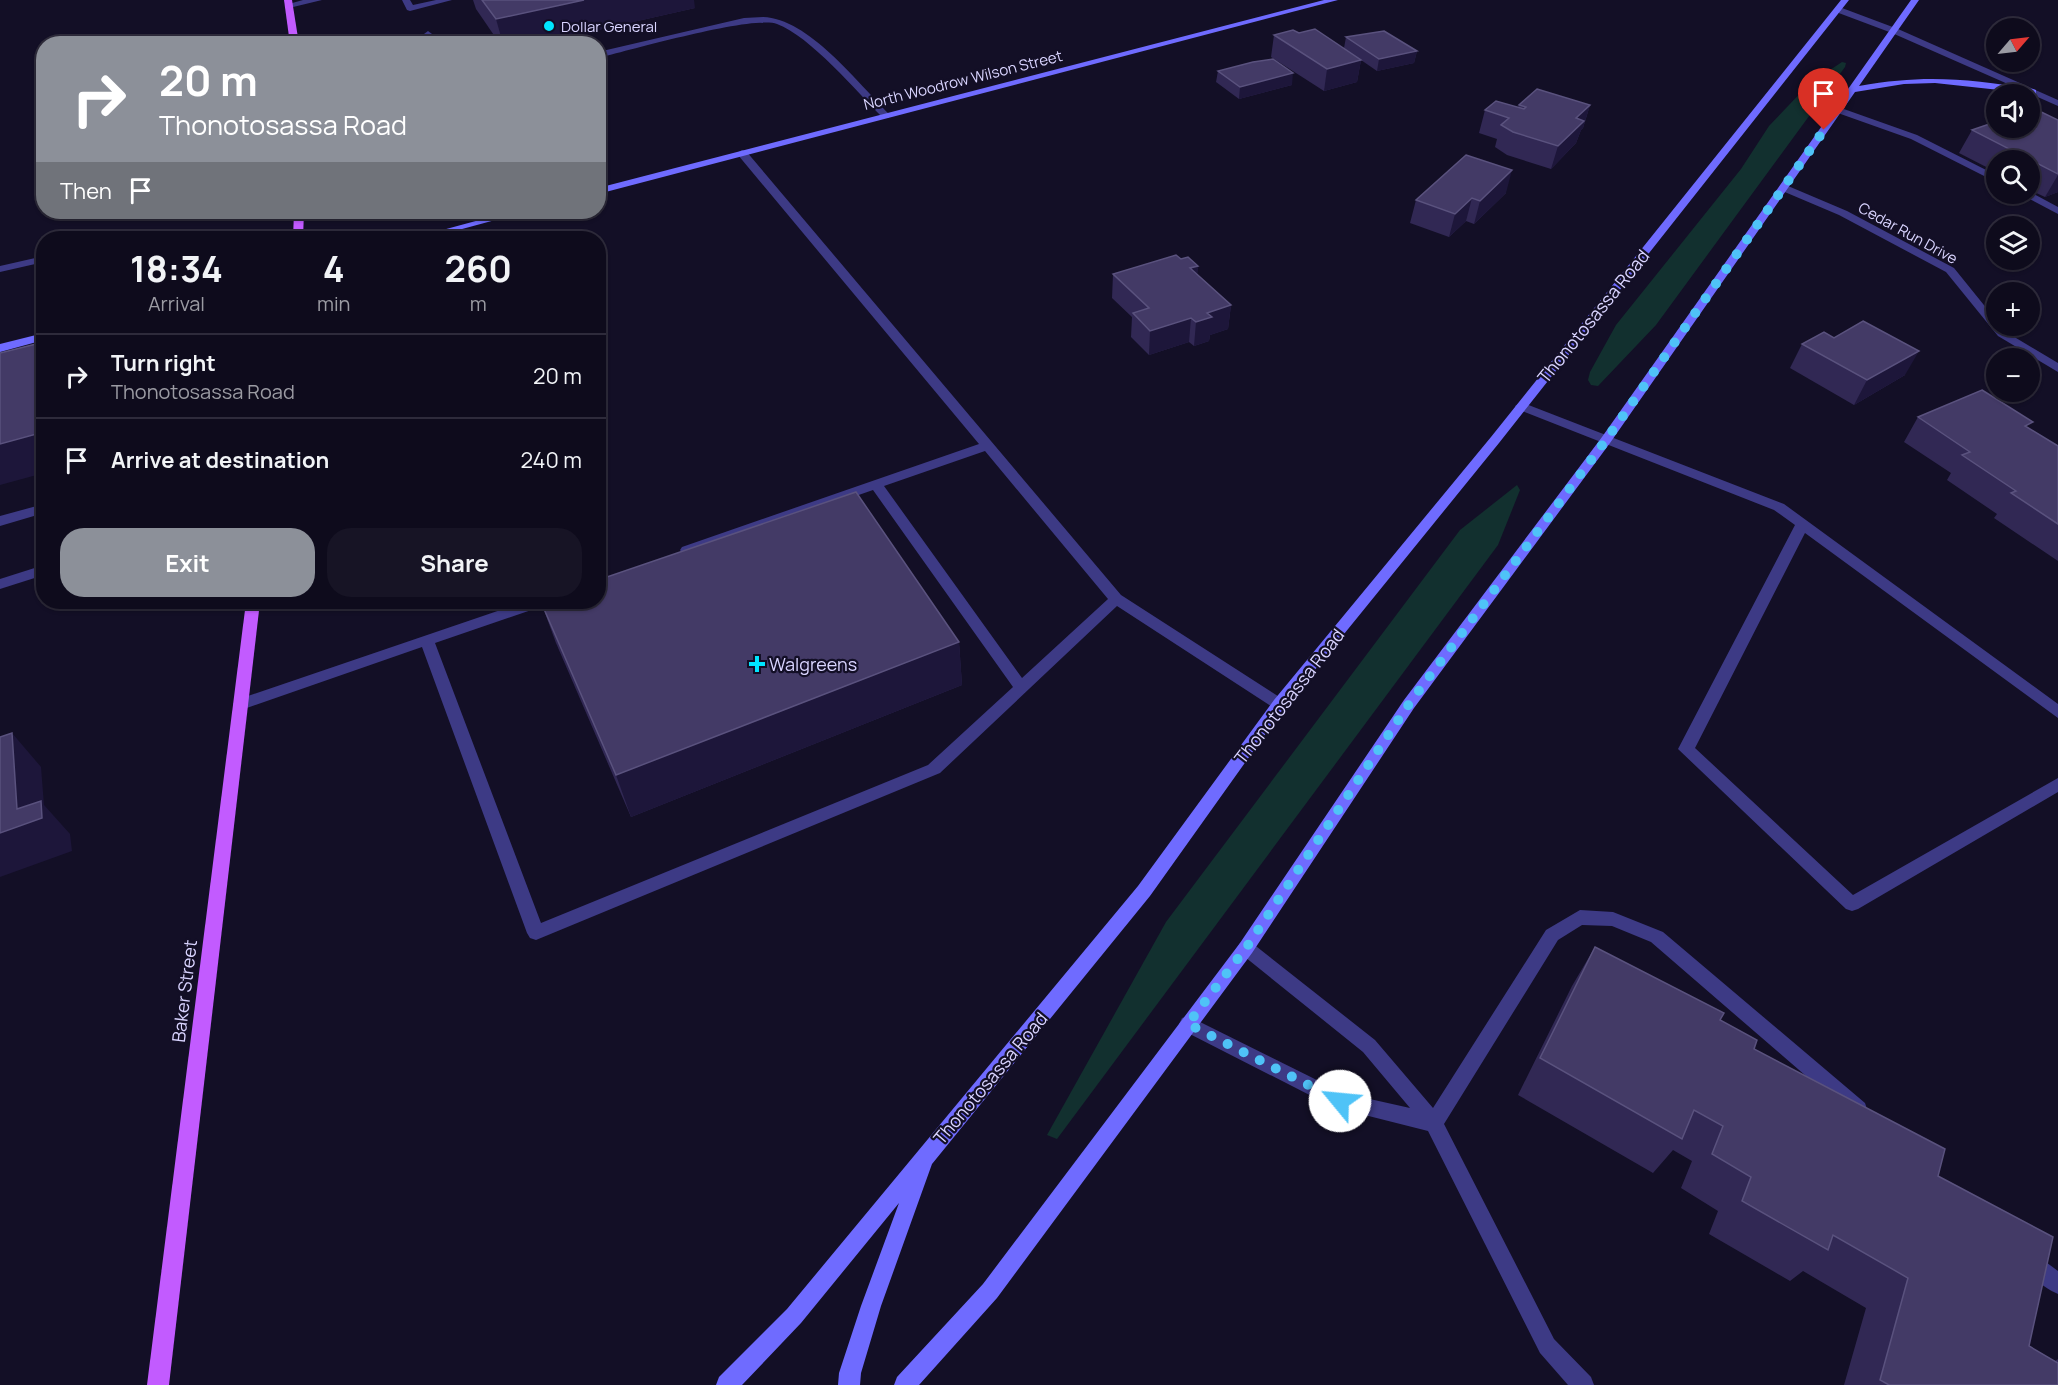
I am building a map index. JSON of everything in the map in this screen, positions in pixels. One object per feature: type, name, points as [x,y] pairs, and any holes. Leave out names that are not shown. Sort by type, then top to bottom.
[{"type":"main road","name":"North Woodrow Wilson Street","points":[[606,189],[1334,0]]},
{"type":"main road","name":"Thonotosassa Road","points":[[727,1385],[794,1316],[1144,891],[1279,704],[1521,406],[1845,0]]},
{"type":"main road","points":[[905,1385],[990,1291],[1246,948],[1409,704],[1606,440],[1915,0]]},
{"type":"main road","points":[[289,2],[294,36]]},
{"type":"main road","points":[[1852,90],[1906,81],[1967,81],[1986,84]]},
{"type":"main road","points":[[445,231],[493,219]]},
{"type":"main road","points":[[0,348],[36,338]]},
{"type":"main road","name":"Baker Street","points":[[158,1385],[252,609]]},
{"type":"main road","points":[[849,1385],[850,1373],[871,1306],[927,1155]]},
{"type":"street","points":[[289,2],[318,0]]},
{"type":"street","points":[[406,0],[410,8],[448,0]]},
{"type":"street","points":[[1839,10],[1895,31],[2015,84]]},
{"type":"street","points":[[606,53],[744,21],[763,19],[783,23],[837,68],[886,116]]},
{"type":"street","points":[[2040,95],[2058,103]]},
{"type":"street","points":[[1838,110],[1914,137],[1986,174]]},
{"type":"street","points":[[742,153],[1116,599],[1279,704]]},
{"type":"street","name":"Cedar Run Drive","points":[[1784,188],[1843,213],[1950,270],[2002,334],[2058,368]]},
{"type":"street","points":[[2040,202],[2058,211]]},
{"type":"street","points":[[0,268],[36,260]]},
{"type":"street","points":[[1521,406],[1779,507],[2058,712]]},
{"type":"street","points":[[676,554],[987,446]]},
{"type":"street","points":[[876,484],[1021,687]]},
{"type":"street","points":[[0,521],[36,510]]},
{"type":"street","points":[[1803,523],[1686,749],[1852,904],[2058,784]]},
{"type":"street","points":[[0,584],[36,573]]},
{"type":"street","points":[[428,640],[536,933],[934,769],[1116,599]]},
{"type":"street","points":[[241,704],[518,609]]},
{"type":"street","points":[[1434,1124],[1552,935],[1580,917],[1613,919],[1657,937],[1873,1122]]},
{"type":"street","points":[[1246,948],[1370,1046],[1434,1124],[1547,1346],[1583,1385]]},
{"type":"street","points":[[1188,1024],[1340,1101],[1434,1124]]},
{"type":"street","points":[[2014,1246],[2058,1284]]},
{"type":"green space","points":[[1842,62],[1846,63],[1845,67],[1656,325],[1598,386],[1591,385],[1588,380],[1590,372],[1616,325],[1741,169],[1769,126],[1809,84]]},
{"type":"green space","points":[[1517,485],[1520,490],[1498,545],[1057,1139],[1047,1135],[1166,922],[1460,530]]},
{"type":"building","points":[[482,0],[584,0],[496,19]]},
{"type":"building","points":[[1315,29],[1361,60],[1327,69],[1274,35],[1293,30],[1299,33]]},
{"type":"building","points":[[1384,31],[1417,51],[1379,59],[1346,37]]},
{"type":"building","points":[[1273,59],[1293,73],[1240,87],[1218,71],[1253,62]]},
{"type":"building","points":[[1537,89],[1590,105],[1576,118],[1584,121],[1558,146],[1513,132],[1501,125],[1509,118],[1485,110],[1496,101],[1524,109],[1526,107],[1519,105]]},
{"type":"building","points":[[2040,111],[2058,120],[2058,174],[2040,165],[2040,150],[2011,150],[1988,138],[2040,138]]},
{"type":"building","points":[[1986,125],[1986,137],[1972,130]]},
{"type":"building","points":[[1466,155],[1512,170],[1480,201],[1472,198],[1455,214],[1416,200]]},
{"type":"building","points":[[1176,255],[1181,259],[1188,257],[1198,266],[1190,268],[1231,305],[1207,313],[1212,317],[1196,322],[1191,318],[1150,331],[1133,313],[1149,308],[1113,274]]},
{"type":"building","points":[[1863,321],[1919,351],[1867,380],[1802,344],[1824,332],[1834,338]]},
{"type":"building","points":[[36,344],[36,434],[0,444],[0,353]]},
{"type":"building","points":[[1982,390],[1986,393],[1986,402],[2001,402],[2033,422],[2025,426],[2058,446],[2058,524],[2011,493],[2016,491],[1962,455],[1970,452],[1918,417]]},
{"type":"building","name":"Walgreens","points":[[856,492],[959,642],[616,775],[544,609],[606,609],[606,577]]},
{"type":"building","points":[[12,733],[17,809],[41,801],[42,818],[0,833],[0,737]]},
{"type":"building","points":[[1595,947],[1724,1013],[1720,1020],[1757,1040],[1754,1049],[1945,1149],[1938,1176],[2053,1237],[2029,1346],[2058,1363],[2058,1385],[1889,1385],[1880,1380],[1908,1278],[1833,1235],[1828,1250],[1742,1201],[1751,1177],[1712,1154],[1723,1126],[1694,1110],[1682,1139],[1540,1058]]},
{"type":"place","name":"Dollar General","points":[[549,26]]},
{"type":"place","name":"Walgreens","points":[[757,664]]},
{"type":"route","points":[[1340,1101],[1188,1024],[1246,948],[1409,704],[1606,440],[1824,130]]}]
